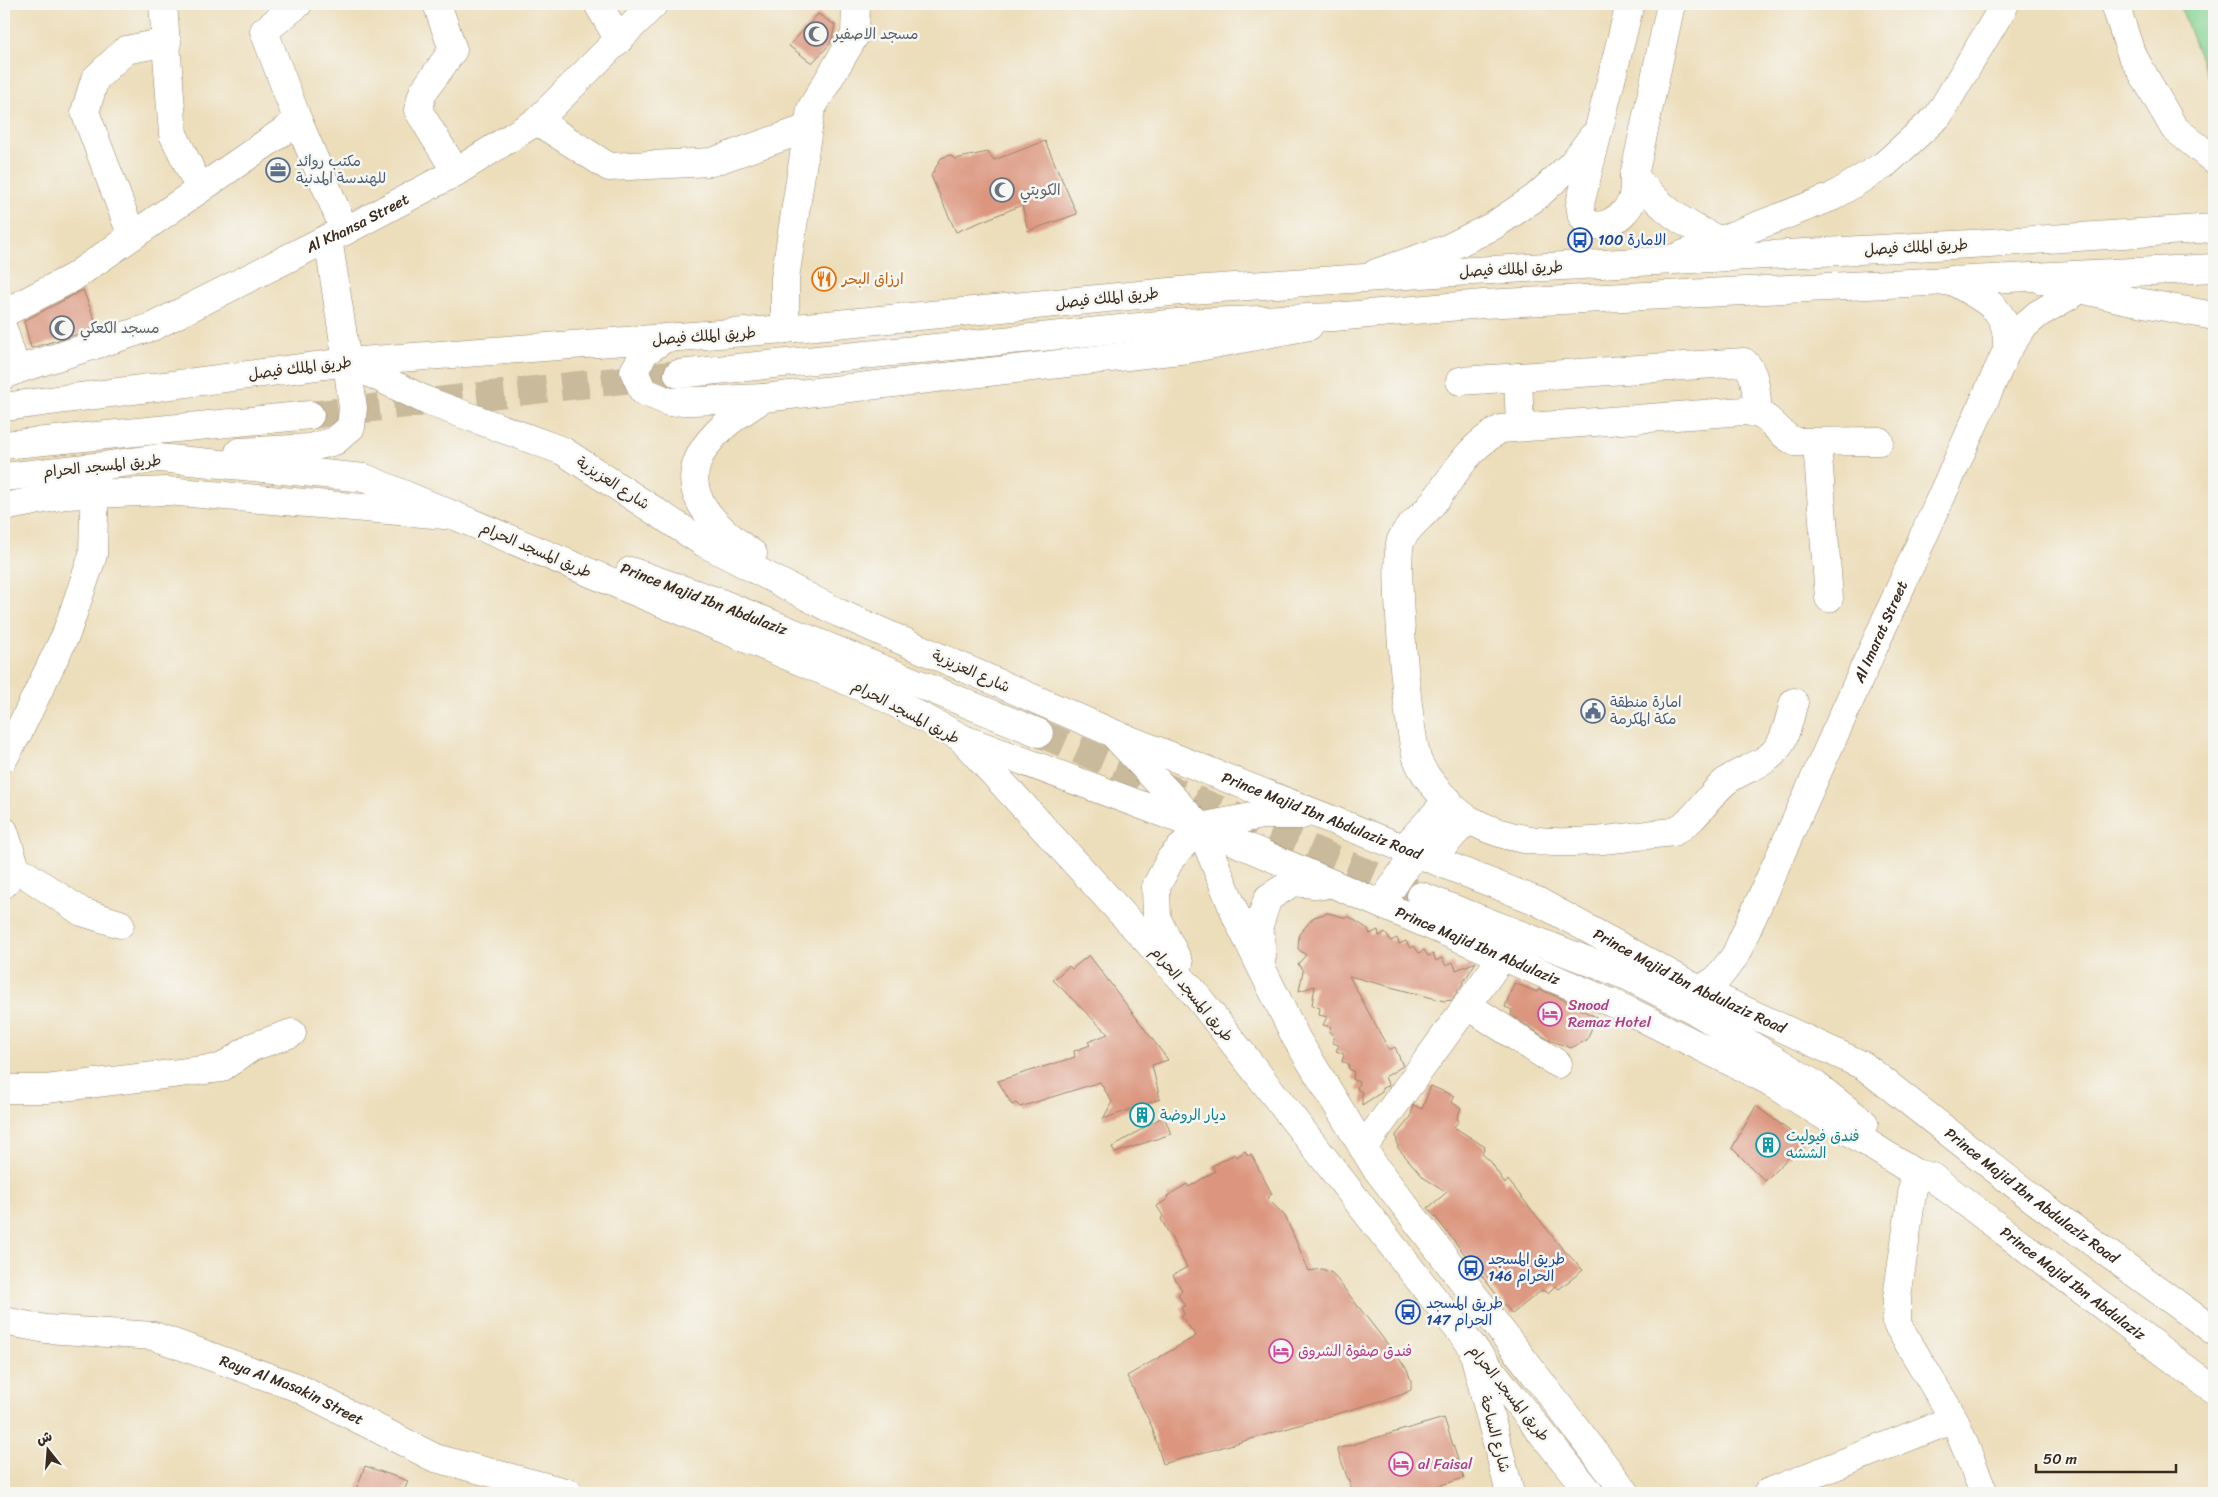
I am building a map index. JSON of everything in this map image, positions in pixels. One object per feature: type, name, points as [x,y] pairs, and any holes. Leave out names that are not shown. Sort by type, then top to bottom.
[{"type":"main road","points":[[163,4],[173,134],[200,189]]},
{"type":"main road","points":[[159,458],[309,448],[334,441],[351,427],[354,408],[347,362],[336,234],[298,121],[264,31],[298,4]]},
{"type":"main road","points":[[437,4],[453,50],[423,92],[418,110],[456,172]]},
{"type":"main road","points":[[598,4],[619,40]]},
{"type":"main road","name":"Al Khansa Street","points":[[8,372],[152,327],[456,172],[537,121],[654,4]]},
{"type":"main road","points":[[785,329],[785,278],[811,109],[855,35],[856,4]]},
{"type":"main road","points":[[1630,4],[1580,204],[1583,216],[1592,224],[1614,222],[1632,200],[1634,176],[1671,4]]},
{"type":"main road","points":[[1668,260],[1832,197],[1884,165],[1938,116],[2005,4]]},
{"type":"main road","points":[[2116,4],[2131,54],[2174,128],[2214,160]]},
{"type":"main road","points":[[132,236],[85,112],[95,79],[126,50],[167,42]]},
{"type":"main road","points":[[4,313],[72,278],[298,121]]},
{"type":"main road","points":[[537,121],[609,167],[712,162],[808,128]]},
{"type":"main road","points":[[1362,278],[1446,249],[1493,226],[1536,197],[1572,164],[1601,125]]},
{"type":"main road","points":[[1634,176],[1657,202],[1675,218],[1719,240]]},
{"type":"main road","name":"طريق الملك فيصل","points":[[4,407],[347,362],[785,329],[1191,290],[1362,278],[1989,243],[2214,228]]},
{"type":"main road","name":"طريق الملك فيصل","points":[[678,374],[1178,323],[1334,317],[1483,304],[2214,268]]},
{"type":"main road","points":[[2028,277],[2214,316]]},
{"type":"main road","points":[[1951,280],[1996,308],[2008,336],[2007,350]]},
{"type":"main road","name":"Al Imarat Street","points":[[1700,990],[1717,979],[1735,956],[2007,350],[2023,328],[2038,314],[2081,289]]},
{"type":"main road","points":[[664,339],[644,352],[634,371],[643,391],[668,402],[764,398],[1188,349],[1382,313]]},
{"type":"main road","points":[[4,331],[8,372]]},
{"type":"main road","name":"شارع العزيزية","points":[[347,362],[427,402],[563,451],[704,543],[839,613],[1110,732]]},
{"type":"main road","points":[[1460,381],[1744,362],[1750,368],[1753,375],[1758,413]]},
{"type":"main road","points":[[1518,377],[1520,426]]},
{"type":"main road","points":[[764,398],[723,427],[697,458],[692,482],[703,509],[731,538],[839,613]]},
{"type":"main road","points":[[1794,702],[1780,746],[1752,769],[1737,774],[1726,781],[1685,826],[1673,832],[1564,843],[1543,843],[1503,835],[1468,820],[1424,775],[1417,759],[1412,737],[1401,617],[1398,551],[1401,539],[1411,524],[1428,509],[1468,453],[1485,438],[1501,429],[1520,426],[1734,412],[1758,413],[1772,421],[1786,437],[1795,442],[1879,441]]},
{"type":"main road","points":[[4,445],[310,415]]},
{"type":"main road","points":[[1817,443],[1829,598]]},
{"type":"main road","name":"طريق المسجد الحرام","points":[[15,476],[94,480],[159,458],[365,478],[878,694],[960,737],[1193,991],[1590,1493]]},
{"type":"main road","points":[[4,495],[15,476]]},
{"type":"main road","name":"Prince Majid Ibn Abdulaziz","points":[[365,478],[721,603],[1039,733]]},
{"type":"main road","points":[[4,507],[65,495],[94,480],[167,491],[454,516]]},
{"type":"main road","points":[[4,758],[12,729],[66,634],[93,555],[94,480]]},
{"type":"main road","name":"طريق المسجد الحرام","points":[[1110,732],[1200,827],[1237,918],[1296,1038],[1375,1167],[1626,1493]]},
{"type":"main road","name":"Prince Majid Ibn Abdulaziz Road","points":[[1110,732],[1537,901],[1700,990],[1864,1066],[2036,1201],[2214,1330]]},
{"type":"main road","name":"Prince Majid Ibn Abdulaziz","points":[[960,737],[1200,827],[1621,1007],[1766,1080],[1924,1175]]},
{"type":"main road","points":[[1381,904],[1417,853],[1448,800]]},
{"type":"main road","points":[[1193,991],[1157,919],[1156,887],[1171,858],[1200,827],[1262,814],[1319,815]]},
{"type":"main road","points":[[1417,853],[1468,820]]},
{"type":"main road","points":[[4,831],[10,876],[82,912],[120,924]]},
{"type":"main road","points":[[1264,974],[1258,926],[1268,898],[1293,882],[1341,887]]},
{"type":"main road","name":"Prince Majid Ibn Abdulaziz","points":[[1421,896],[1629,977],[1696,1011],[1814,1084],[1924,1175],[2214,1390]]},
{"type":"main road","points":[[1363,1148],[1503,956]]},
{"type":"main road","points":[[1735,956],[1732,978],[1742,1010]]},
{"type":"main road","points":[[1468,1005],[1558,1064]]},
{"type":"main road","points":[[4,1089],[46,1089],[221,1068],[252,1046],[292,1033]]},
{"type":"main road","points":[[1924,1175],[1897,1298],[1897,1324],[1954,1419],[1984,1493]]},
{"type":"main road","name":"Raya Al Masakin Street","points":[[4,1321],[46,1329],[154,1336],[296,1386],[434,1458],[529,1487],[569,1493]]},
{"type":"main road","name":"شارع الساحة","points":[[1472,1346],[1510,1493]]},
{"type":"main road","points":[[1767,1493],[1954,1419]]},
{"type":"green space","points":[[2179,4],[2214,4],[2214,93]]},
{"type":"building","name":"مسجد الاصفير","points":[[818,14],[835,25],[831,43],[812,63],[789,46]]},
{"type":"building","name":"الكويتي","points":[[1045,141],[1077,214],[1028,231],[1022,205],[956,232],[931,176],[941,158],[950,155],[955,159],[988,152],[994,160]]},
{"type":"building","name":"مسجد الكعكي","points":[[83,290],[98,328],[31,348],[24,321]]},
{"type":"building","points":[[1328,913],[1347,918],[1348,916],[1368,929],[1370,934],[1378,930],[1379,936],[1385,933],[1391,941],[1397,938],[1399,944],[1406,941],[1410,948],[1414,946],[1419,953],[1424,950],[1428,956],[1433,954],[1436,961],[1442,958],[1446,966],[1453,962],[1456,970],[1476,962],[1452,1000],[1444,1001],[1349,976],[1389,1050],[1395,1047],[1403,1066],[1385,1077],[1389,1086],[1382,1088],[1382,1092],[1362,1105],[1362,1092],[1357,1089],[1359,1082],[1353,1080],[1354,1072],[1349,1069],[1348,1063],[1342,1062],[1344,1054],[1336,1051],[1339,1045],[1333,1043],[1334,1036],[1329,1032],[1331,1027],[1323,1025],[1327,1017],[1319,1015],[1320,1008],[1312,1005],[1315,986],[1299,991],[1303,971],[1298,964],[1306,955],[1298,949],[1299,934],[1314,917]]},
{"type":"building","points":[[1089,955],[1168,1060],[1152,1065],[1160,1099],[1103,1119],[1112,1102],[1100,1082],[1020,1107],[1016,1103],[1012,1105],[998,1081],[1075,1057],[1074,1051],[1090,1045],[1088,1042],[1108,1034],[1053,980],[1069,966],[1072,969]]},
{"type":"building","name":"Snood Remaz Hotel","points":[[1514,983],[1537,992],[1539,989],[1576,1005],[1575,1007],[1596,1017],[1587,1040],[1571,1048],[1549,1040],[1511,1015],[1512,1010],[1505,1007]]},
{"type":"building","points":[[1431,1086],[1454,1096],[1451,1102],[1461,1108],[1457,1118],[1459,1121],[1454,1127],[1485,1147],[1482,1154],[1491,1162],[1505,1184],[1508,1180],[1561,1247],[1583,1270],[1559,1289],[1555,1286],[1548,1293],[1542,1290],[1512,1314],[1428,1208],[1447,1192],[1424,1178],[1398,1148],[1396,1135],[1411,1117],[1413,1105],[1422,1109]]},
{"type":"building","name":"فندق فيوليت الششه","points":[[1756,1106],[1804,1142],[1765,1181],[1732,1148]]},
{"type":"building","points":[[1164,1116],[1171,1134],[1115,1153],[1112,1147]]},
{"type":"building","name":"فندق صفوة الشروق","points":[[1245,1151],[1248,1156],[1251,1154],[1272,1194],[1267,1198],[1285,1216],[1309,1271],[1322,1269],[1332,1273],[1407,1369],[1411,1381],[1411,1390],[1401,1395],[1163,1464],[1152,1427],[1127,1376],[1196,1336],[1182,1317],[1184,1314],[1181,1307],[1185,1306],[1178,1295],[1182,1290],[1173,1275],[1187,1267],[1161,1219],[1163,1216],[1157,1206],[1168,1199],[1167,1196],[1187,1184],[1189,1187],[1215,1171],[1212,1166],[1235,1154],[1237,1157]]},
{"type":"building","name":"al Faisal","points":[[1444,1418],[1464,1478],[1416,1493],[1353,1493],[1337,1449]]},
{"type":"building","points":[[365,1466],[408,1481],[403,1493],[355,1493]]},
{"type":"tunnel","points":[[310,415],[678,374]]},
{"type":"tunnel","points":[[1039,733],[1415,893]]},
{"type":"place","name":"مسجد الاصفير","points":[[816,34]]},
{"type":"place","name":"مكتب روائد للهندسة المدنية","points":[[278,170]]},
{"type":"place","name":"الكويتي","points":[[1002,190]]},
{"type":"place","name":"الامارة 100","points":[[1580,240]]},
{"type":"place","name":"ارزاق البحر","points":[[824,279]]},
{"type":"place","name":"مسجد الكعكي","points":[[62,328]]},
{"type":"place","name":"امارة منطقة مكة المكرمة","points":[[1593,711]]},
{"type":"place","name":"Snood Remaz Hotel","points":[[1550,1014]]},
{"type":"place","name":"ديار الروضة","points":[[1142,1115]]},
{"type":"place","name":"فندق فيوليت الششه","points":[[1768,1145]]},
{"type":"place","name":"طريق المسجد الحرام 146","points":[[1471,1268]]},
{"type":"place","name":"طريق المسجد الحرام 147","points":[[1408,1312]]},
{"type":"place","name":"فندق صفوة الشروق","points":[[1281,1351]]},
{"type":"place","name":"al Faisal","points":[[1401,1464]]}]
